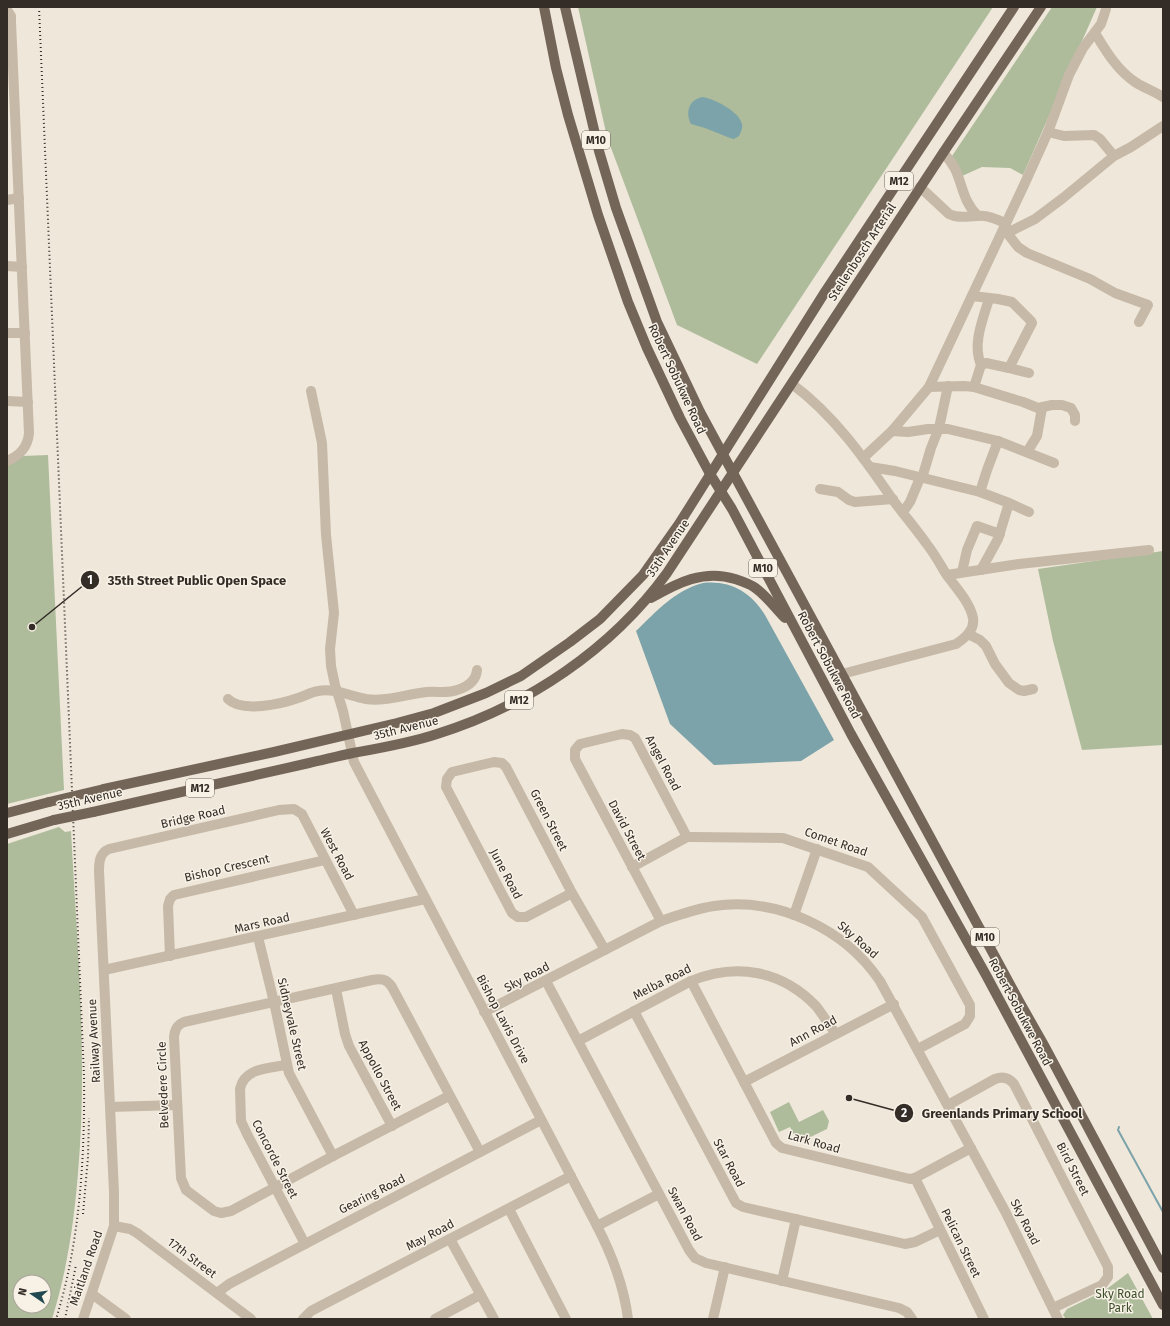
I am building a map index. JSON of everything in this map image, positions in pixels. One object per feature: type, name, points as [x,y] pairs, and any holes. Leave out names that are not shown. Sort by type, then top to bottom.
[{"type":"main road","points":[[537,7],[556,68]]},
{"type":"main road","name":"Robert Sobukwe Road","points":[[544,7],[556,68],[568,115],[598,215],[635,319],[680,418],[710,474],[732,509],[851,734],[990,982],[1163,1305]]},
{"type":"main road","name":"Robert Sobukwe Road","points":[[566,7],[600,157],[638,271],[666,342],[690,394],[1045,1047],[1163,1268]]},
{"type":"main road","name":"Stellenbosch Arterial","points":[[710,474],[825,292],[1014,7]]},
{"type":"main road","name":"Stellenbosch Arterial","points":[[721,491],[1040,7]]},
{"type":"main road","name":"35th Avenue","points":[[7,813],[104,789],[417,718],[466,702],[521,676],[570,642],[600,618],[643,574],[678,524],[710,474]]},
{"type":"main road","name":"35th Avenue","points":[[7,834],[54,820],[406,742],[448,731],[494,713],[526,697],[554,679],[604,642],[645,602],[667,573],[721,491]]},
{"type":"main road","points":[[645,602],[670,587],[691,579],[706,576],[728,577],[755,588],[793,626]]},
{"type":"street","points":[[863,458],[892,431],[929,387],[972,296],[1006,229],[1048,132],[1069,75],[1083,48],[1101,24],[1106,9]]},
{"type":"street","points":[[7,10],[11,19],[29,433],[28,441],[20,453],[7,461]]},
{"type":"street","points":[[1094,33],[1113,62],[1122,71],[1134,81],[1163,97]]},
{"type":"street","points":[[1006,229],[1035,219],[1114,156],[1131,147],[1163,126]]},
{"type":"street","points":[[1048,132],[1064,136],[1094,135],[1100,139],[1114,156]]},
{"type":"street","points":[[943,153],[952,162],[957,171],[966,200],[971,209],[978,216]]},
{"type":"street","points":[[920,187],[949,214],[955,217],[992,217],[1006,229],[1018,247],[1090,279],[1115,293],[1148,304],[1139,322]]},
{"type":"street","points":[[7,200],[19,198]]},
{"type":"street","points":[[7,266],[22,267]]},
{"type":"street","points":[[972,296],[1012,302],[1032,322],[1032,325],[1009,368]]},
{"type":"street","points":[[974,387],[981,365],[978,356],[978,345],[989,299]]},
{"type":"street","points":[[7,332],[25,333]]},
{"type":"street","points":[[981,365],[986,363],[1029,373]]},
{"type":"street","points":[[792,384],[825,413],[870,467],[927,544],[970,610],[973,619],[972,627],[968,634],[956,644],[947,648],[842,674]]},
{"type":"street","points":[[903,512],[910,502],[921,478],[939,428],[948,386]]},
{"type":"street","points":[[929,387],[974,387],[1035,407],[1042,408],[1052,405],[1066,406],[1071,408],[1073,411],[1075,421]]},
{"type":"street","name":"Bishop Lavis Drive","points":[[311,391],[322,443],[326,535],[334,613],[331,657],[333,675],[357,768],[607,1246],[621,1284],[628,1319]]},
{"type":"street","points":[[7,401],[28,402]]},
{"type":"street","points":[[1027,452],[1037,436],[1042,408]]},
{"type":"street","points":[[892,431],[908,432],[939,428],[964,432],[998,441],[1054,463]]},
{"type":"street","points":[[980,492],[998,441]]},
{"type":"street","points":[[870,467],[889,470],[980,492],[1029,512]]},
{"type":"street","points":[[820,489],[838,492],[849,500],[855,502],[893,499]]},
{"type":"street","points":[[981,570],[1000,534],[1009,503]]},
{"type":"street","points":[[962,572],[967,550],[977,526],[1000,534]]},
{"type":"street","points":[[947,575],[1018,564],[1149,550]]},
{"type":"street","points":[[968,634],[980,640],[986,646],[995,664],[1009,683],[1019,690],[1024,691],[1033,689]]},
{"type":"street","points":[[228,699],[236,705],[246,707],[282,703],[318,691],[337,691],[360,698],[374,699],[429,692],[451,692],[467,686],[475,677],[478,670]]},
{"type":"street","name":"Angel Road","points":[[575,750],[580,744],[622,734],[630,735],[635,738],[687,837]]},
{"type":"street","name":"David Street","points":[[575,750],[575,758],[661,921]]},
{"type":"street","name":"Green Street","points":[[446,787],[447,778],[452,772],[494,762],[502,763],[506,767],[572,893],[605,950]]},
{"type":"street","name":"June Road","points":[[446,787],[512,914],[518,917],[526,917],[572,893]]},
{"type":"street","name":"Bridge Road","points":[[101,856],[109,849],[279,810],[294,809]]},
{"type":"street","name":"West Road","points":[[294,809],[302,814],[354,915]]},
{"type":"street","name":"Comet Road","points":[[632,867],[687,837],[783,838],[868,866],[922,917],[970,1005],[970,1016],[965,1024],[918,1049]]},
{"type":"street","points":[[794,915],[817,849]]},
{"type":"street","name":"Railway Avenue","points":[[101,856],[99,871],[114,1192],[114,1226]]},
{"type":"street","name":"Bishop Crescent","points":[[170,956],[168,906],[170,899],[174,894],[325,860]]},
{"type":"street","name":"Mars Road","points":[[104,970],[425,899]]},
{"type":"street","name":"Sky Road","points":[[484,1012],[661,921],[688,912],[714,906],[732,905],[764,907],[794,915],[818,925],[827,930],[858,954],[873,971],[894,1004],[1005,1211],[1058,1319]]},
{"type":"street","name":"Sidneyvale Street","points":[[258,937],[274,1002],[286,1065],[292,1081],[333,1156]]},
{"type":"street","name":"Melba Road","points":[[578,1041],[691,980],[712,974],[732,971],[744,971],[768,975],[791,986],[809,1000],[824,1016],[836,1034]]},
{"type":"street","name":"Belvedere Circle","points":[[449,1096],[231,1211],[217,1213],[186,1190],[182,1183],[180,1174],[174,1037],[177,1026],[184,1022],[375,979],[384,979],[388,982],[480,1152]]},
{"type":"street","name":"Lark Road","points":[[691,980],[776,1143],[782,1148],[903,1178],[915,1178]]},
{"type":"street","name":"Swan Road","points":[[546,981],[693,1256],[702,1262],[899,1308],[907,1312],[912,1319]]},
{"type":"street","name":"Appollo Street","points":[[336,989],[345,1034],[349,1046],[392,1126]]},
{"type":"street","name":"Ann Road","points":[[744,1082],[894,1004]]},
{"type":"street","name":"Star Road","points":[[634,1010],[734,1201],[743,1207],[906,1244],[915,1242],[940,1230]]},
{"type":"street","name":"Concorde Street","points":[[286,1065],[254,1072],[247,1076],[240,1089],[242,1125],[305,1244]]},
{"type":"street","name":"Bird Street","points":[[948,1104],[995,1079],[1004,1078],[1011,1081],[1014,1084],[1067,1186],[1108,1267],[1108,1274],[1102,1285],[1053,1308]]},
{"type":"street","points":[[110,1107],[177,1104]]},
{"type":"street","name":"Gearing Road","points":[[217,1293],[229,1284],[541,1120]]},
{"type":"street","points":[[915,1178],[971,1148]]},
{"type":"street","name":"May Road","points":[[303,1319],[311,1311],[571,1176]]},
{"type":"street","name":"Pelican Street","points":[[915,1178],[984,1319]]},
{"type":"street","points":[[597,1226],[659,1194]]},
{"type":"street","points":[[509,1209],[566,1319]]},
{"type":"street","points":[[782,1281],[796,1219]]},
{"type":"street","name":"17th Street","points":[[114,1226],[130,1229],[137,1233],[251,1319]]},
{"type":"street","name":"Maitland Road","points":[[83,1319],[114,1226]]},
{"type":"street","points":[[450,1239],[494,1319]]},
{"type":"street","points":[[713,1319],[725,1267]]},
{"type":"street","points":[[92,1294],[126,1319]]},
{"type":"street","points":[[435,1319],[480,1295]]},
{"type":"green space","points":[[578,7],[993,7],[757,364],[677,325],[607,137]]},
{"type":"green space","points":[[1052,7],[1097,7],[1023,175],[1010,168],[982,167],[962,176],[952,156]]},
{"type":"green space","points":[[48,455],[64,790],[7,804],[7,464],[22,456]]},
{"type":"green space","points":[[1163,551],[1163,745],[1082,750],[1053,641],[1038,569]]},
{"type":"green space","points":[[59,827],[65,832],[71,831],[78,959],[82,1045],[82,1088],[81,1130],[76,1192],[66,1265],[52,1319],[7,1319],[7,844]]},
{"type":"green space","points":[[789,1102],[799,1122],[823,1110],[829,1121],[827,1129],[798,1143],[790,1127],[779,1132],[770,1112]]},
{"type":"green space","name":"Sky Road Park","points":[[1128,1273],[1153,1319],[1066,1319],[1063,1315],[1067,1309],[1104,1291]]},
{"type":"water","points":[[703,97],[726,106],[740,119],[742,130],[739,136],[734,139],[730,138],[691,124],[688,111],[691,103],[698,98]]},
{"type":"water","points":[[703,583],[722,584],[739,589],[759,607],[765,615],[834,740],[801,761],[714,765],[670,724],[636,631],[666,602],[693,586]]},
{"type":"waterway","points":[[1119,1127],[1118,1130],[1163,1212]]},
{"type":"railway","points":[[39,7],[84,1076],[82,1168],[76,1230],[71,1260],[56,1319]]},
{"type":"railway","points":[[83,1214],[88,1157],[89,1118]]},
{"type":"railway","points":[[65,1319],[76,1265]]},
{"type":"place","name":"35th Street Public Open Space","points":[[32,627]]},
{"type":"place","name":"Greenlands Primary School","points":[[849,1098]]}]
